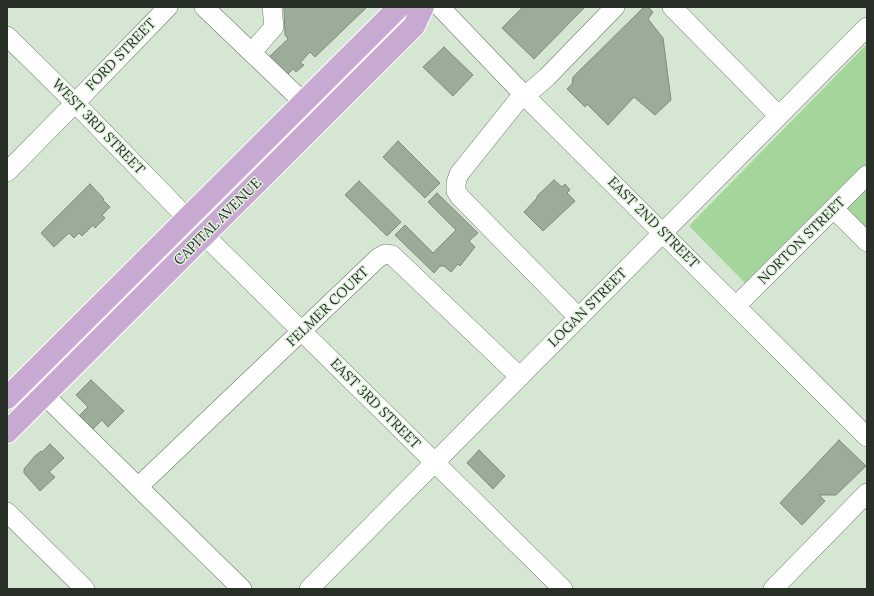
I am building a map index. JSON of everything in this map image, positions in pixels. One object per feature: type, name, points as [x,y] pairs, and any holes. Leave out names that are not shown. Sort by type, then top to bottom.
[{"type":"main road","name":"CAPITAL AVENUE","points":[[7,398],[399,7]]},
{"type":"main road","name":"CAPITAL AVENUE","points":[[7,432],[414,26],[424,7]]},
{"type":"street","name":"FORD STREET","points":[[7,172],[168,7]]},
{"type":"street","points":[[252,52],[274,27],[272,7]]},
{"type":"street","name":"EAST 2ND STREET","points":[[440,7],[524,95],[867,437]]},
{"type":"street","points":[[579,318],[460,197],[456,190],[456,183],[460,174],[524,95],[547,77],[615,7]]},
{"type":"street","points":[[672,7],[778,115]]},
{"type":"street","points":[[214,10],[252,52],[321,119]]},
{"type":"street","name":"LOGAN STREET","points":[[309,589],[867,26]]},
{"type":"street","name":"WEST 3RD STREET","points":[[7,36],[75,103],[188,219]]},
{"type":"street","name":"NORTON STREET","points":[[736,306],[867,175]]},
{"type":"street","points":[[834,209],[867,242]]},
{"type":"street","name":"EAST 3RD STREET","points":[[188,219],[435,463],[553,586]]},
{"type":"street","name":"FELMER COURT","points":[[138,487],[378,258],[385,254],[392,255],[520,377]]},
{"type":"street","points":[[27,378],[242,589]]},
{"type":"street","points":[[783,586],[867,494]]},
{"type":"street","points":[[7,512],[85,589]]},
{"type":"green space","points":[[867,44],[867,167],[748,286],[689,226]]},
{"type":"green space","points":[[867,181],[867,236],[840,208]]},
{"type":"building","points":[[284,7],[367,7],[315,57],[310,52],[300,63],[304,65],[296,72],[293,69],[287,75],[269,57],[288,39],[285,35]]},
{"type":"building","points":[[523,7],[585,7],[534,59],[502,28]]},
{"type":"building","points":[[644,7],[648,7],[653,12],[648,19],[663,38],[671,100],[655,115],[634,97],[608,125],[587,104],[585,107],[567,89],[572,84],[573,77]]},
{"type":"building","points":[[444,47],[473,75],[453,96],[423,67]]},
{"type":"building","points":[[398,141],[440,183],[425,198],[383,157]]},
{"type":"building","points":[[554,180],[562,187],[565,184],[570,190],[567,193],[575,201],[543,231],[524,212],[537,198],[537,196]]},
{"type":"building","points":[[359,181],[401,222],[387,236],[345,195]]},
{"type":"building","points":[[90,184],[110,207],[102,215],[105,218],[95,228],[93,225],[82,236],[79,233],[74,238],[69,233],[54,247],[41,233]]},
{"type":"building","points":[[437,193],[478,233],[469,241],[475,247],[460,266],[458,264],[451,272],[444,266],[440,266],[434,273],[395,235],[405,225],[433,253],[456,230],[428,202]]},
{"type":"building","points":[[91,380],[124,411],[108,427],[102,420],[92,430],[79,416],[88,407],[76,395]]},
{"type":"building","points":[[839,440],[866,466],[836,495],[819,495],[825,501],[802,525],[780,503]]},
{"type":"building","points":[[50,444],[64,458],[49,472],[55,477],[40,491],[24,473],[24,469],[35,456],[41,451],[42,452]]},
{"type":"building","points":[[479,450],[505,476],[493,489],[467,463]]}]
